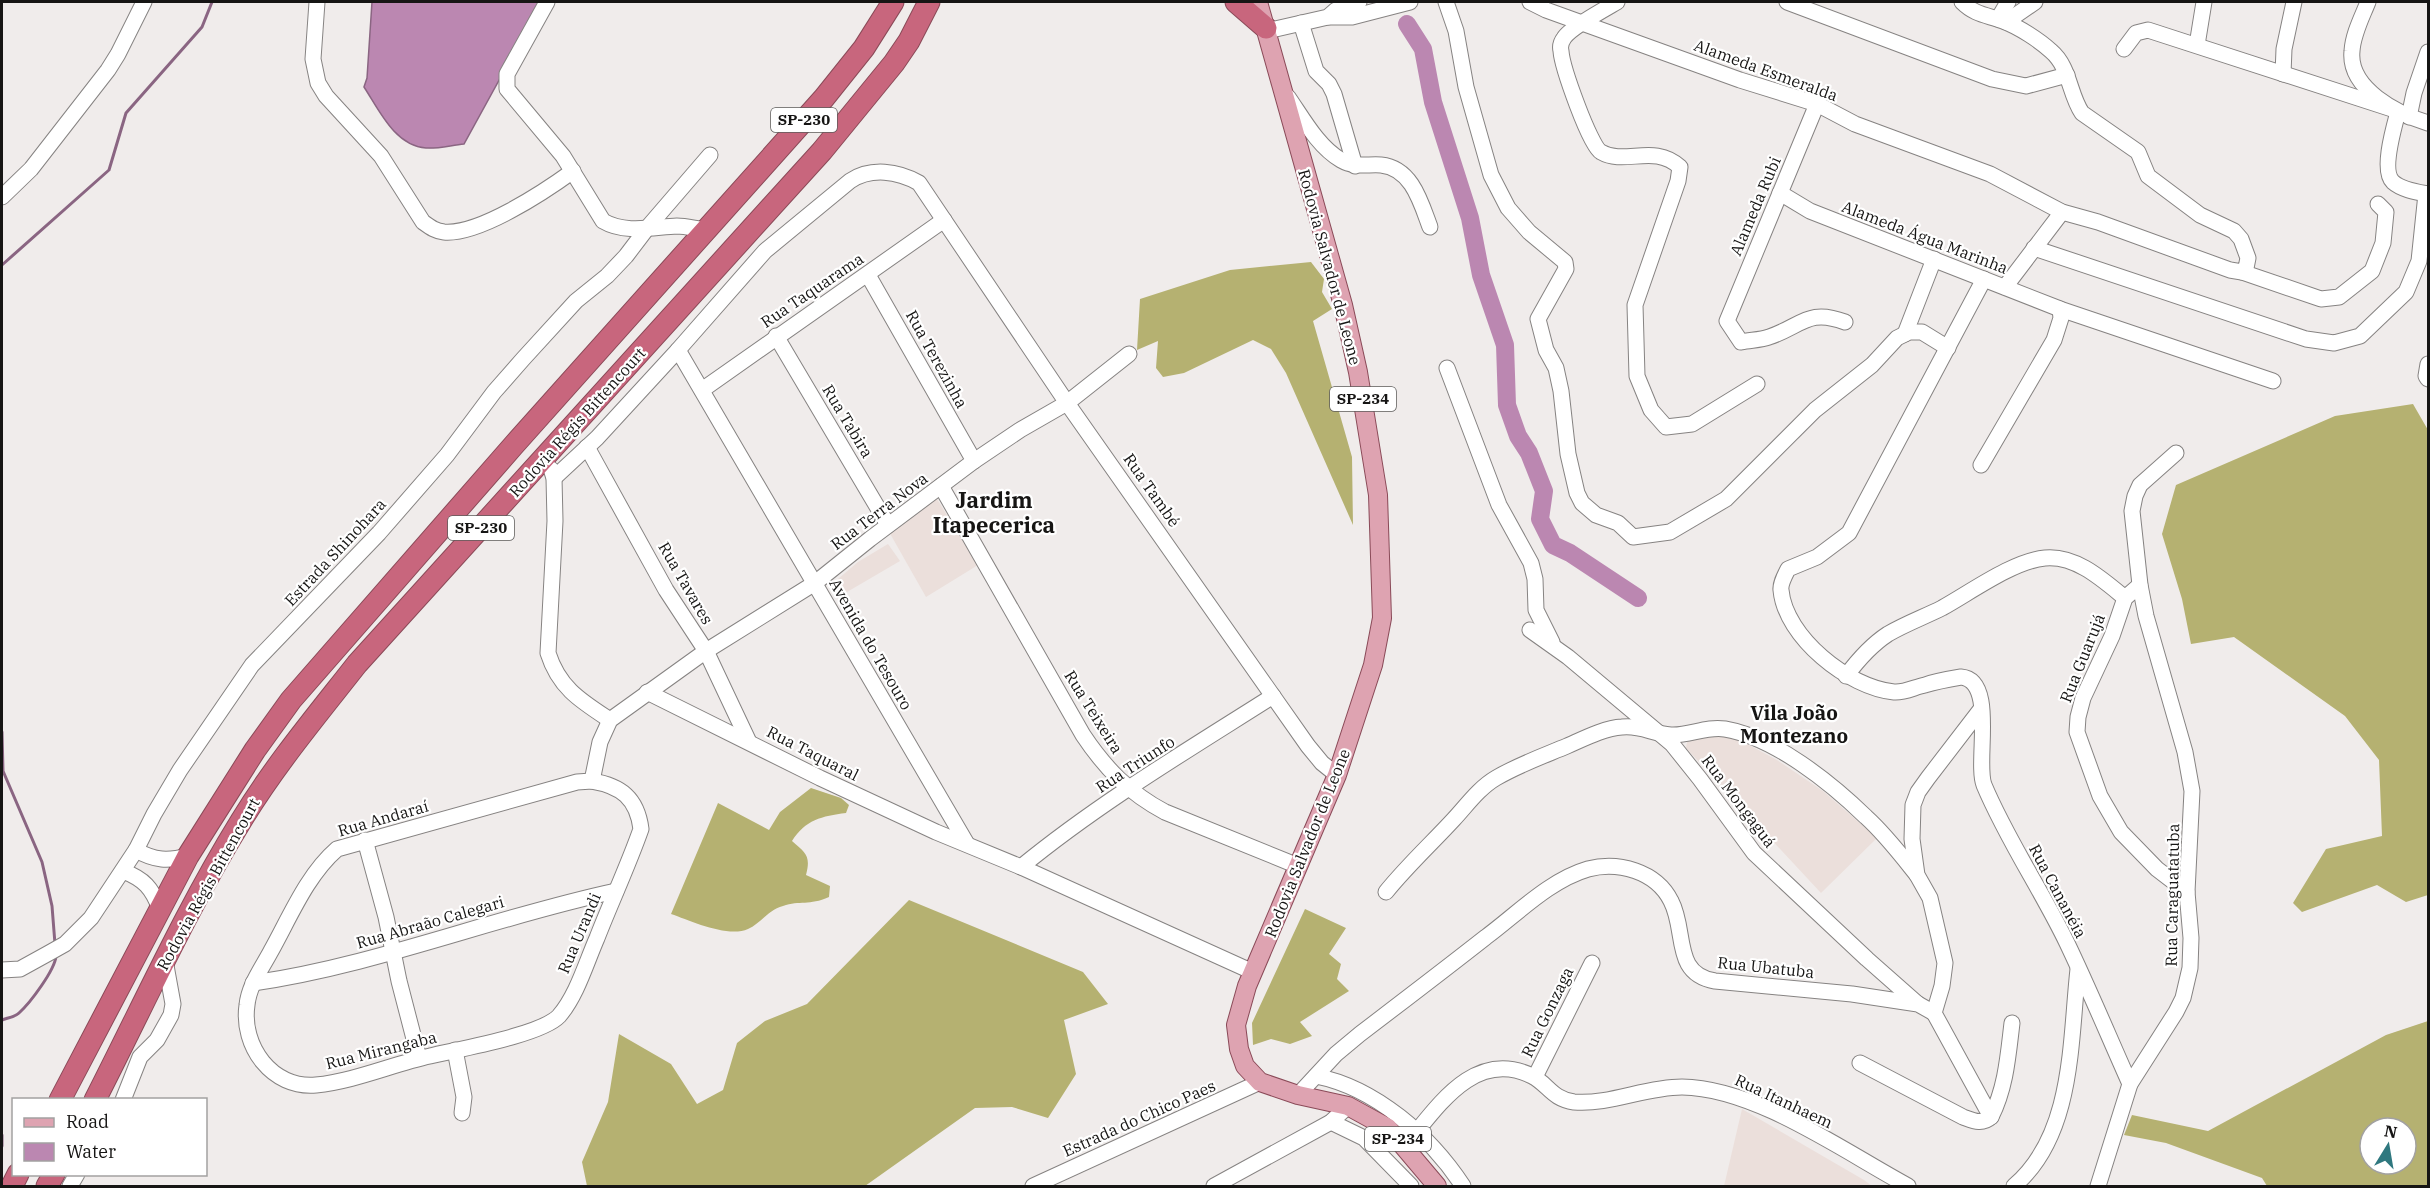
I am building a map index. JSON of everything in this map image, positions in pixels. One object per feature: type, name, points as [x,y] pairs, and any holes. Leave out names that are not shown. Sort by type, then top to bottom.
[{"type":"highway","name":"Rodovia Régis Bittencourt","points":[[61,1098],[188,856],[255,750],[310,678],[824,98],[864,48],[893,2]]},
{"type":"highway","name":"Rodovia Régis Bittencourt","points":[[96,1098],[194,903],[241,821],[299,737],[357,664],[822,151],[872,92],[909,41],[929,2]]},
{"type":"highway","points":[[909,41],[942,2]]},
{"type":"highway","points":[[1236,2],[1267,29]]},
{"type":"main road","name":"Rodovia Salvador de Leone","points":[[1258,3],[1343,305],[1364,402],[1378,495],[1382,583],[1382,618],[1379,638],[1368,682],[1337,775],[1241,1002],[1236,1025],[1239,1049],[1245,1066],[1260,1082]]},
{"type":"main road","name":"SP-234","points":[[1260,1082],[1298,1095],[1348,1106],[1388,1128],[1437,1186]]},
{"type":"street","points":[[2,197],[39,160],[108,70],[144,2]]},
{"type":"street","points":[[317,2],[313,58],[318,83],[326,96],[381,156],[423,222],[433,229],[454,231],[478,225],[548,189],[573,171]]},
{"type":"street","points":[[547,2],[507,74],[507,89],[573,171],[603,221],[624,229],[681,226],[705,230]]},
{"type":"street","points":[[1328,17],[1336,9],[1359,2]]},
{"type":"street","points":[[1267,29],[1328,17],[1352,17],[1410,2]]},
{"type":"street","points":[[1446,2],[1456,31],[1466,87],[1491,175],[1508,208],[1529,232],[1565,262],[1566,268],[1538,319],[1546,350],[1556,368],[1568,454],[1577,494],[1582,503],[1596,514],[1618,523],[1633,537],[1670,532],[1726,499],[1815,410],[1872,365],[1897,338],[1909,332],[1922,333],[1948,348]]},
{"type":"street","name":"Alameda Esmeralda","points":[[1530,2],[1546,10],[1740,80],[1816,104],[1855,124],[1990,174],[2061,212],[2098,222],[2230,270],[2321,299],[2339,297],[2372,271],[2383,243],[2386,212],[2378,204]]},
{"type":"street","points":[[1617,2],[1564,37],[1560,48],[1577,105],[1595,149],[1604,154],[1614,155],[1658,155],[1671,158],[1680,167],[1678,181],[1635,305],[1637,376],[1651,410],[1666,427],[1692,424],[1757,384]]},
{"type":"street","points":[[1787,2],[1992,79],[2026,86],[2067,75]]},
{"type":"street","points":[[1962,2],[1978,14],[2002,20],[2051,50],[2059,58],[2076,104],[2082,113],[2138,152],[2148,176],[2200,215],[2234,231],[2241,239],[2248,258],[2246,268],[2242,272]]},
{"type":"street","points":[[2002,20],[2008,2]]},
{"type":"street","points":[[2002,20],[2035,2]]},
{"type":"street","points":[[2197,45],[2204,2]]},
{"type":"street","points":[[2283,74],[2284,49],[2294,2]]},
{"type":"street","points":[[2368,2],[2354,37],[2352,61],[2364,84],[2377,98],[2400,113]]},
{"type":"street","points":[[1301,23],[1316,71],[1329,84],[1334,94],[1355,166]]},
{"type":"street","points":[[2124,49],[2136,33],[2142,30],[2197,45],[2428,123]]},
{"type":"street","points":[[2034,248],[2306,339],[2334,343],[2360,336],[2406,292],[2419,261],[2427,194],[2407,189],[2392,181],[2389,173],[2389,157],[2400,113],[2414,93],[2428,52]]},
{"type":"street","points":[[1282,89],[1329,150],[1342,161],[1355,166],[1383,165],[1407,177],[1414,187],[1430,227]]},
{"type":"street","name":"Alameda Rubi","points":[[1816,104],[1727,321],[1741,342],[1768,338],[1814,316],[1834,318],[1845,322]]},
{"type":"street","name":"Estrada Shinohara","points":[[2,970],[20,969],[54,950],[73,937],[91,918],[136,850],[180,770],[252,665],[294,624],[332,579],[379,533],[447,455],[494,392],[576,301],[607,276],[626,256],[648,226],[710,155]]},
{"type":"street","name":"Rua També","points":[[554,478],[587,447],[678,350],[765,251],[857,177],[895,173],[919,183],[1067,403],[1273,696],[1322,763],[1337,775]]},
{"type":"street","name":"Alameda Água Marinha","points":[[1780,193],[1810,211],[2060,309],[2272,381]]},
{"type":"street","points":[[2005,287],[2061,212]]},
{"type":"street","name":"Rua Taquarama","points":[[702,390],[944,220]]},
{"type":"street","points":[[1905,334],[1934,259]]},
{"type":"street","name":"Rua Terezinha","points":[[868,275],[974,461]]},
{"type":"street","points":[[1984,279],[1849,533],[1817,557],[1788,569],[1780,588],[1786,612],[1813,648],[1846,676],[1860,658],[1888,634],[1939,609],[2014,567],[2030,561],[2046,558],[2077,564],[2098,576],[2126,598]]},
{"type":"street","points":[[1981,465],[2055,340],[2061,318],[2060,309]]},
{"type":"street","name":"Rua Tabira","points":[[776,336],[888,525]]},
{"type":"street","name":"Avenida do Tesouro","points":[[678,350],[967,844]]},
{"type":"street","name":"Rua Terra Nova","points":[[647,692],[706,651],[815,583],[974,461],[1020,430],[1067,403],[1129,354]]},
{"type":"street","points":[[2428,364],[2426,376],[2428,379]]},
{"type":"street","name":"Rua Mongaguá","points":[[1447,368],[1499,505],[1531,563],[1538,618],[1555,648]]},
{"type":"street","name":"Rua Tavares","points":[[587,447],[666,590],[706,651],[748,740]]},
{"type":"street","name":"Rua Caraguatatuba","points":[[2098,1186],[2130,1084],[2171,1021],[2188,981],[2191,938],[2187,892],[2192,791],[2189,766],[2146,616],[2140,585],[2132,511],[2140,485],[2176,453]]},
{"type":"street","points":[[546,455],[554,478],[555,545],[548,653],[553,670],[563,683],[578,699],[610,720]]},
{"type":"street","name":"Rua Teixeira","points":[[941,486],[1083,735],[1103,763],[1129,790],[1165,812],[1298,866]]},
{"type":"street","name":"Rua Guarujá","points":[[2140,585],[2126,598],[2112,636],[2083,698],[2077,732],[2100,796],[2121,832],[2157,869],[2187,892]]},
{"type":"street","name":"Rua Mongaguá","points":[[1530,630],[1672,744],[1694,770],[1754,853],[1866,959],[1918,1004]]},
{"type":"street","name":"Rua Cananéia","points":[[1846,676],[1864,685],[1898,692],[1966,678],[1977,688],[1981,697],[1983,721],[1983,782],[2024,866],[2067,943],[2130,1084]]},
{"type":"street","points":[[592,781],[600,742],[610,720],[647,692]]},
{"type":"street","name":"Rua Taquaral","points":[[647,692],[748,740],[820,778],[1253,972]]},
{"type":"street","name":"Rua Triunfo","points":[[1021,867],[1129,790],[1273,696]]},
{"type":"street","points":[[1917,875],[1912,839],[1913,805],[1918,792],[1981,709]]},
{"type":"street","points":[[1386,892],[1412,860],[1485,786],[1495,779],[1573,744],[1619,727],[1640,726],[1659,734],[1683,735],[1701,730],[1722,729],[1737,732],[1769,745],[1788,756],[1848,801],[1867,818],[1917,875],[1930,898],[1945,963],[1942,986],[1934,1013],[1991,1117]]},
{"type":"street","name":"Rua Andaraí","points":[[253,983],[319,867],[337,849],[577,782],[592,781]]},
{"type":"street","name":"Rua Urandi","points":[[455,1050],[549,1024],[558,1017],[573,992],[641,829],[633,802],[611,784],[592,781]]},
{"type":"street","points":[[365,840],[419,1058]]},
{"type":"street","points":[[136,850],[158,860],[188,856]]},
{"type":"street","name":"Rua Ubatuba","points":[[1298,1095],[1336,1054],[1359,1034],[1542,895],[1572,876],[1588,869],[1603,867],[1627,868],[1640,872],[1664,890],[1676,914],[1687,963],[1693,972],[1704,979],[1825,991],[1918,1004],[1934,1013]]},
{"type":"street","points":[[123,871],[146,882],[154,893],[160,909]]},
{"type":"street","name":"Rua Abraão Calegari","points":[[253,983],[295,977],[574,900],[616,891]]},
{"type":"street","points":[[124,1098],[140,1057],[157,1040],[171,1015],[173,1004],[165,960]]},
{"type":"street","name":"Rua Gonzaga","points":[[1535,1077],[1592,963]]},
{"type":"street","points":[[2014,1186],[2028,1172],[2047,1143],[2058,1115],[2068,1064],[2078,969]]},
{"type":"street","name":"Rua Mirangaba","points":[[253,983],[247,1002],[246,1020],[256,1055],[264,1065],[286,1080],[315,1085],[340,1081],[455,1050]]},
{"type":"street","points":[[1860,1063],[1963,1117],[1981,1123],[1991,1117],[2000,1101],[2005,1082],[2012,1023]]},
{"type":"street","points":[[455,1050],[464,1097],[462,1113]]},
{"type":"street","name":"Rua Itanhaem","points":[[1417,1131],[1454,1090],[1474,1075],[1486,1070],[1520,1071],[1535,1077],[1556,1096],[1574,1102],[1601,1100],[1663,1088],[1699,1088],[1729,1093],[1814,1132],[1908,1186]]},
{"type":"street","points":[[1316,1076],[1334,1080],[1360,1092],[1391,1111],[1417,1131],[1463,1186]]},
{"type":"street","name":"Estrada do Chico Paes","points":[[1033,1186],[1260,1082]]},
{"type":"street","points":[[1214,1186],[1331,1122],[1348,1106]]},
{"type":"street","points":[[1331,1122],[1364,1138],[1411,1186]]},
{"type":"shaded area","points":[[1311,262],[1324,279],[1322,292],[1332,309],[1313,321],[1352,457],[1353,525],[1286,373],[1271,349],[1253,340],[1184,373],[1163,377],[1156,368],[1158,341],[1137,350],[1140,299],[1230,270]]},
{"type":"shaded area","points":[[2413,404],[2428,430],[2428,895],[2406,902],[2377,885],[2302,912],[2293,903],[2326,849],[2382,836],[2379,760],[2345,716],[2234,637],[2191,644],[2182,599],[2162,534],[2176,485],[2335,416]]},
{"type":"shaded area","points":[[937,499],[978,565],[926,597],[888,530],[929,500]]},
{"type":"shaded area","points":[[888,544],[900,561],[847,592],[840,587],[838,579],[858,562]]},
{"type":"shaded area","points":[[1700,737],[1736,738],[1777,760],[1823,791],[1877,838],[1821,893],[1686,748],[1687,742]]},
{"type":"shaded area","points":[[811,788],[841,798],[849,805],[846,813],[815,820],[808,824],[792,841],[806,855],[808,863],[806,875],[830,886],[829,897],[778,908],[753,926],[740,931],[710,928],[671,914],[718,803],[769,830],[780,812]]},
{"type":"shaded area","points":[[909,900],[1083,972],[1108,1004],[1064,1020],[1076,1074],[1048,1118],[1012,1107],[975,1108],[865,1186],[587,1186],[582,1162],[608,1102],[619,1034],[671,1064],[697,1104],[723,1090],[737,1043],[765,1021],[807,1004]]},
{"type":"shaded area","points":[[1305,909],[1346,928],[1329,954],[1341,964],[1337,979],[1349,991],[1300,1022],[1312,1036],[1290,1044],[1271,1039],[1253,1045],[1252,1023]]},
{"type":"shaded area","points":[[2428,1021],[2428,1186],[2267,1186],[2262,1178],[2166,1143],[2124,1135],[2132,1115],[2208,1131],[2386,1035]]},
{"type":"shaded area","points":[[1742,1109],[1864,1180],[1872,1186],[1724,1186]]},
{"type":"water","points":[[372,2],[542,2],[464,144],[426,148],[415,146],[397,134],[382,116],[364,87],[367,78]]},
{"type":"waterway","points":[[2,265],[109,170],[126,113],[202,27],[212,2]]},
{"type":"waterway","points":[[1407,24],[1423,49],[1433,102],[1470,218],[1481,275],[1505,345],[1507,405],[1518,436],[1529,453],[1544,491],[1540,519],[1553,545],[1570,553],[1638,598]]},
{"type":"waterway","points":[[2,732],[3,771],[42,862],[52,906],[55,944]]},
{"type":"waterway","points":[[2,1020],[17,1014],[29,1002],[47,978],[56,956]]},
{"type":"waterway","points":[[2,1135],[2,1146]]},
{"type":"district","name":"Jardim Itapecerica","points":[[994,512]]},
{"type":"district","name":"Vila João Montezano","points":[[1794,724]]}]
